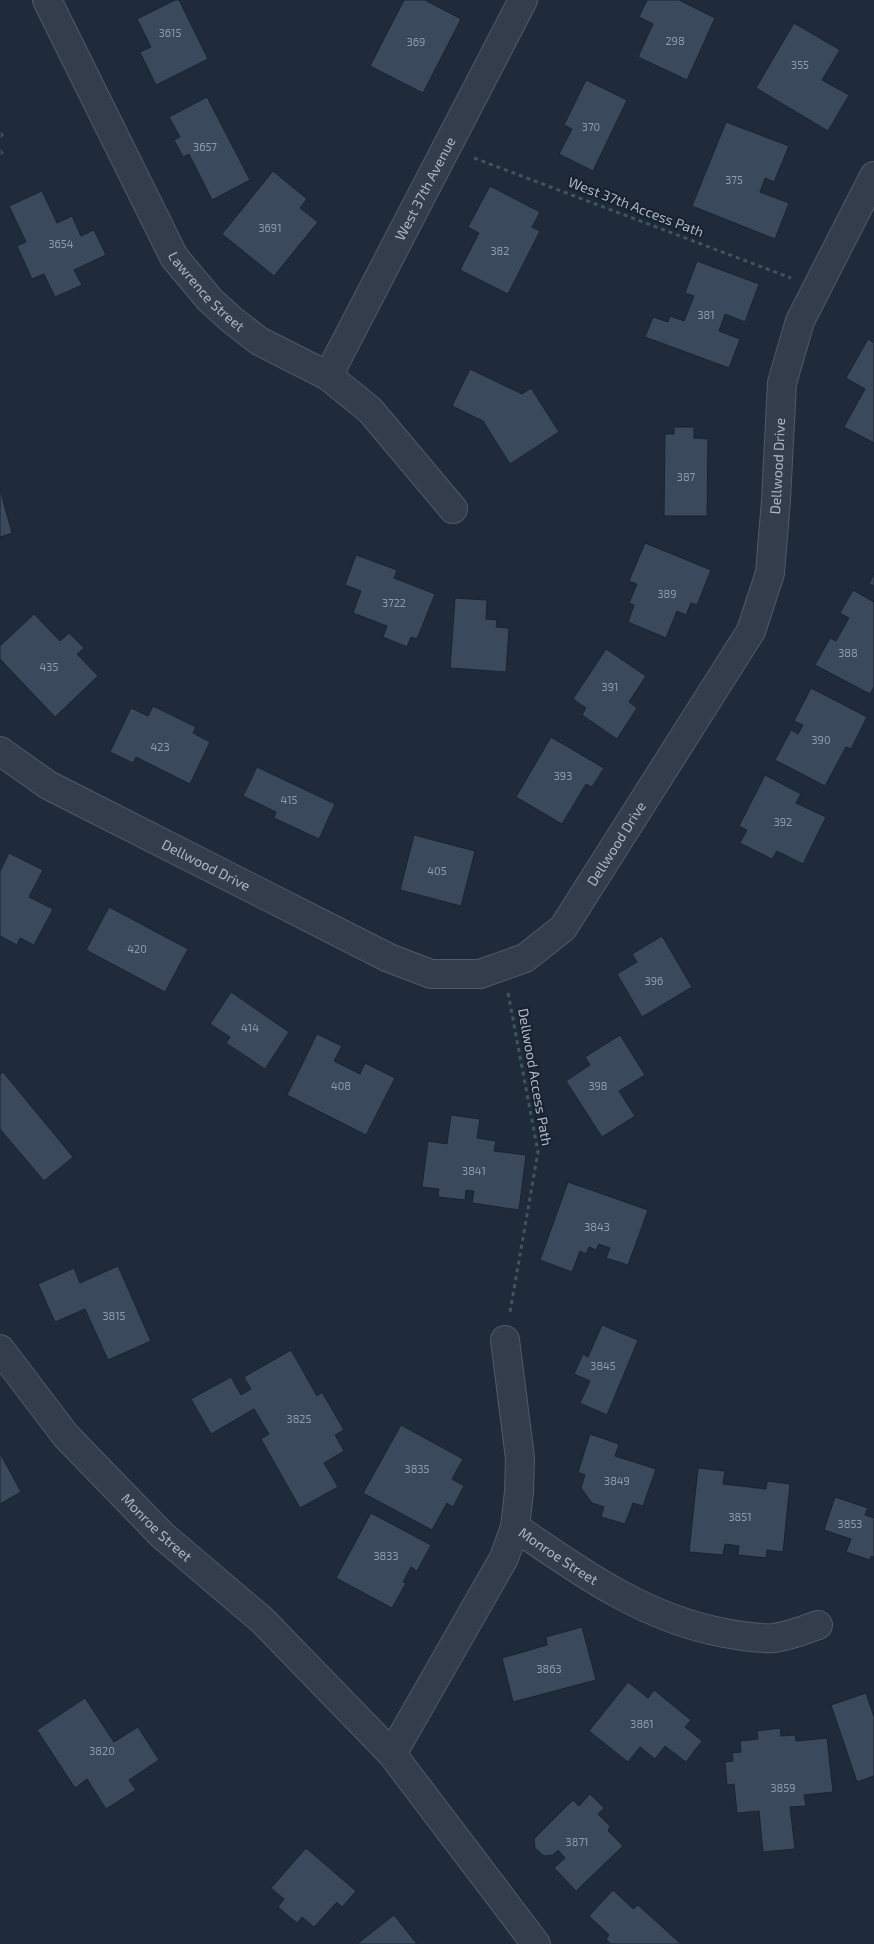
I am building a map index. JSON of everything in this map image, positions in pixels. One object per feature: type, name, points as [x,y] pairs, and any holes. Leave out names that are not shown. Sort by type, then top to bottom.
[{"type":"street","name":"Lawrence Street","points":[[47,0],[174,257],[210,300],[232,320],[259,341],[328,376],[370,410],[453,509]]},
{"type":"street","name":"West 37th Avenue","points":[[328,376],[523,0]]},
{"type":"street","name":"Dellwood Drive","points":[[0,751],[48,785],[389,958],[431,974],[480,974],[525,958],[563,928],[751,632],[770,574],[782,383],[800,321],[874,176]]},
{"type":"street","points":[[505,1340],[520,1458],[515,1528]]},
{"type":"street","name":"Monroe Street","points":[[0,1349],[66,1436],[162,1535],[262,1620],[392,1754],[536,1944]]},
{"type":"street","name":"Monroe Street","points":[[392,1754],[504,1558],[515,1528],[581,1572],[643,1606],[678,1622],[748,1638],[774,1638],[818,1625]]},
{"type":"path","name":"West 37th Access Path","points":[[446,148],[817,288]]},
{"type":"path","name":"Dellwood Access Path","points":[[503,966],[538,1152],[505,1340]]},
{"type":"building","points":[[175,0],[179,0],[208,59],[156,85],[140,52],[151,47],[137,19]]},
{"type":"building","points":[[404,0],[425,0],[461,19],[423,93],[370,66]]},
{"type":"building","points":[[647,0],[679,0],[715,18],[687,80],[638,57],[653,24],[639,17]]},
{"type":"building","points":[[794,23],[840,50],[822,80],[849,95],[828,131],[756,88]]},
{"type":"building","points":[[586,80],[627,100],[593,171],[559,154],[572,129],[564,125]]},
{"type":"building","points":[[207,97],[250,180],[212,200],[189,154],[183,157],[174,140],[180,137],[169,117]]},
{"type":"building","points":[[726,122],[789,146],[774,182],[765,178],[760,192],[789,203],[775,239],[692,206]]},
{"type":"building","points":[[0,130],[5,135],[0,140]]},
{"type":"building","points":[[0,147],[5,153],[0,157]]},
{"type":"building","points":[[273,171],[307,199],[300,208],[318,222],[274,276],[222,234]]},
{"type":"building","points":[[490,186],[540,212],[532,227],[540,231],[508,294],[460,270],[479,233],[468,227]]},
{"type":"building","points":[[42,191],[57,223],[72,216],[81,236],[94,230],[106,255],[74,270],[82,285],[55,297],[44,274],[32,279],[17,246],[26,242],[9,206]]},
{"type":"building","points":[[697,261],[759,284],[745,322],[725,314],[719,331],[740,339],[729,368],[645,337],[653,317],[668,322],[670,316],[684,321],[694,296],[685,293]]},
{"type":"building","points":[[868,339],[874,343],[874,443],[844,427],[865,389],[846,378]]},
{"type":"building","points":[[470,369],[522,394],[531,388],[559,432],[510,464],[483,421],[452,406]]},
{"type":"building","points":[[674,427],[694,427],[694,438],[708,439],[707,516],[664,516],[665,434],[674,434]]},
{"type":"building","points":[[0,489],[12,533],[0,537]]},
{"type":"building","points":[[645,543],[711,570],[697,605],[691,603],[686,615],[677,611],[666,638],[628,622],[634,605],[629,603],[637,584],[629,581]]},
{"type":"building","points":[[356,555],[397,570],[394,578],[435,594],[417,639],[411,637],[407,647],[383,637],[387,626],[353,613],[361,591],[345,585]]},
{"type":"building","points":[[874,573],[874,586],[869,584]]},
{"type":"building","points":[[853,590],[874,602],[874,687],[870,694],[815,665],[830,638],[836,641],[849,618],[840,613]]},
{"type":"building","points":[[455,598],[487,600],[486,619],[497,620],[496,627],[509,628],[506,672],[450,668]]},
{"type":"building","points":[[34,614],[60,641],[69,633],[84,648],[77,654],[98,676],[55,717],[0,659],[0,646]]},
{"type":"building","points":[[606,649],[646,676],[629,702],[637,708],[617,739],[582,715],[586,708],[573,699]]},
{"type":"building","points":[[811,688],[867,717],[851,749],[846,747],[825,786],[775,760],[791,730],[798,734],[803,725],[794,721]]},
{"type":"building","points":[[153,706],[196,727],[193,733],[210,742],[190,784],[136,757],[133,763],[110,752],[131,708],[148,716]]},
{"type":"building","points":[[551,737],[604,768],[592,787],[586,784],[562,824],[516,797]]},
{"type":"building","points":[[257,767],[335,804],[319,839],[274,818],[276,812],[243,796]]},
{"type":"building","points":[[765,775],[801,794],[796,803],[826,817],[803,864],[777,851],[772,859],[740,843],[747,830],[739,826]]},
{"type":"building","points":[[414,835],[475,851],[461,906],[400,890]]},
{"type":"building","points":[[9,853],[43,870],[29,897],[53,909],[34,945],[20,938],[17,945],[0,936],[0,871]]},
{"type":"building","points":[[109,907],[188,949],[165,992],[86,950]]},
{"type":"building","points":[[662,936],[692,987],[642,1017],[617,974],[637,962],[632,954]]},
{"type":"building","points":[[231,992],[289,1032],[265,1069],[226,1043],[230,1037],[210,1024]]},
{"type":"building","points":[[317,1034],[342,1046],[334,1061],[360,1074],[365,1063],[395,1078],[366,1135],[287,1095]]},
{"type":"building","points":[[620,1035],[645,1075],[619,1091],[635,1116],[602,1137],[566,1081],[590,1065],[585,1057]]},
{"type":"building","points":[[3,1072],[73,1157],[44,1181],[0,1129],[0,1075]]},
{"type":"building","points":[[451,1115],[480,1119],[477,1138],[496,1141],[494,1151],[526,1155],[519,1210],[472,1203],[474,1191],[466,1190],[465,1200],[438,1197],[439,1189],[422,1187],[428,1141],[447,1144]]},
{"type":"building","points":[[568,1182],[648,1210],[628,1265],[606,1258],[610,1248],[599,1244],[596,1250],[589,1247],[586,1254],[580,1251],[572,1272],[540,1260]]},
{"type":"building","points":[[118,1266],[151,1341],[108,1360],[85,1309],[55,1322],[38,1284],[74,1268],[80,1283]]},
{"type":"building","points":[[602,1325],[638,1340],[607,1415],[580,1403],[590,1381],[574,1374],[583,1354],[588,1357]]},
{"type":"building","points":[[291,1350],[317,1396],[322,1392],[344,1430],[335,1435],[344,1451],[324,1463],[338,1487],[300,1508],[261,1439],[269,1434],[254,1409],[211,1434],[191,1399],[231,1377],[241,1395],[251,1389],[244,1377]]},
{"type":"building","points":[[401,1425],[463,1459],[452,1479],[464,1486],[453,1507],[447,1503],[432,1530],[363,1493]]},
{"type":"building","points":[[590,1434],[619,1444],[615,1456],[656,1469],[643,1506],[633,1503],[625,1524],[601,1517],[604,1507],[592,1503],[581,1488],[585,1475],[578,1472]]},
{"type":"building","points":[[0,1453],[21,1492],[0,1504]]},
{"type":"building","points":[[698,1468],[725,1471],[723,1484],[766,1489],[767,1481],[790,1484],[783,1552],[767,1550],[766,1558],[738,1555],[739,1546],[725,1544],[723,1555],[689,1552]]},
{"type":"building","points":[[835,1497],[868,1508],[865,1515],[874,1518],[874,1557],[871,1556],[870,1560],[846,1552],[851,1539],[824,1530]]},
{"type":"building","points":[[371,1513],[431,1545],[417,1571],[411,1567],[403,1582],[406,1583],[392,1608],[336,1578]]},
{"type":"building","points":[[582,1627],[596,1680],[513,1702],[502,1658],[547,1645],[546,1637]]},
{"type":"building","points":[[628,1682],[648,1698],[654,1690],[691,1720],[685,1727],[702,1741],[686,1762],[665,1746],[655,1759],[640,1747],[628,1762],[589,1731]]},
{"type":"building","points":[[866,1693],[874,1717],[874,1776],[857,1782],[831,1705]]},
{"type":"building","points":[[85,1698],[114,1742],[138,1727],[159,1760],[129,1780],[136,1790],[106,1809],[87,1779],[75,1788],[37,1730]]},
{"type":"building","points":[[780,1728],[781,1736],[795,1735],[796,1741],[827,1738],[833,1792],[804,1795],[806,1806],[790,1807],[795,1849],[763,1852],[759,1811],[737,1813],[734,1784],[727,1785],[725,1762],[733,1761],[732,1753],[741,1752],[740,1741],[758,1739],[757,1731]]},
{"type":"building","points":[[590,1794],[604,1808],[598,1814],[610,1826],[608,1831],[623,1846],[576,1891],[554,1868],[565,1858],[558,1850],[553,1855],[544,1856],[535,1848],[534,1839],[573,1800],[579,1806]]},
{"type":"building","points":[[306,1848],[356,1891],[342,1907],[337,1902],[314,1927],[302,1917],[297,1923],[278,1907],[284,1899],[271,1888]]},
{"type":"building","points":[[613,1890],[633,1909],[638,1905],[681,1944],[611,1944],[606,1939],[609,1935],[589,1916]]},
{"type":"building","points":[[394,1915],[417,1944],[357,1944]]}]
